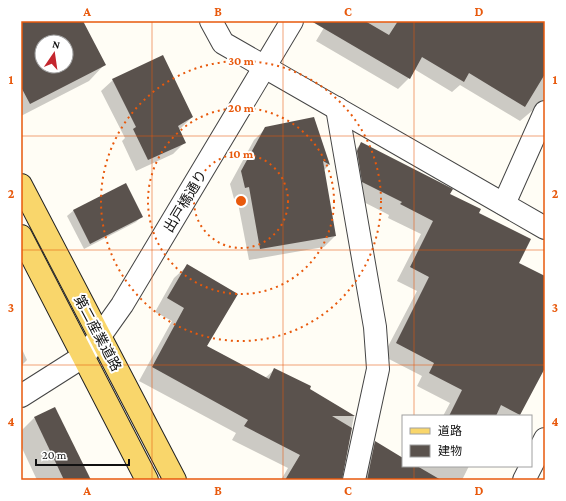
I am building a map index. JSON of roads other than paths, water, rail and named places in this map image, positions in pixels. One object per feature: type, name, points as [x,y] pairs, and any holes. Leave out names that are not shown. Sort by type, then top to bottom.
[{"type":"main road","name":"第二産業道路","points":[[21,185],[175,480]]},
{"type":"main road","name":"第二産業道路","points":[[21,236],[147,480]]},
{"type":"street","points":[[212,21],[223,43],[545,228]]},
{"type":"street","name":"出戸橋通り","points":[[21,396],[84,356],[100,336],[126,298],[266,67],[292,21]]},
{"type":"street","points":[[337,108],[375,327],[378,369],[354,480]]},
{"type":"street","points":[[504,204],[545,112]]},
{"type":"street","points":[[534,471],[545,439]]}]
